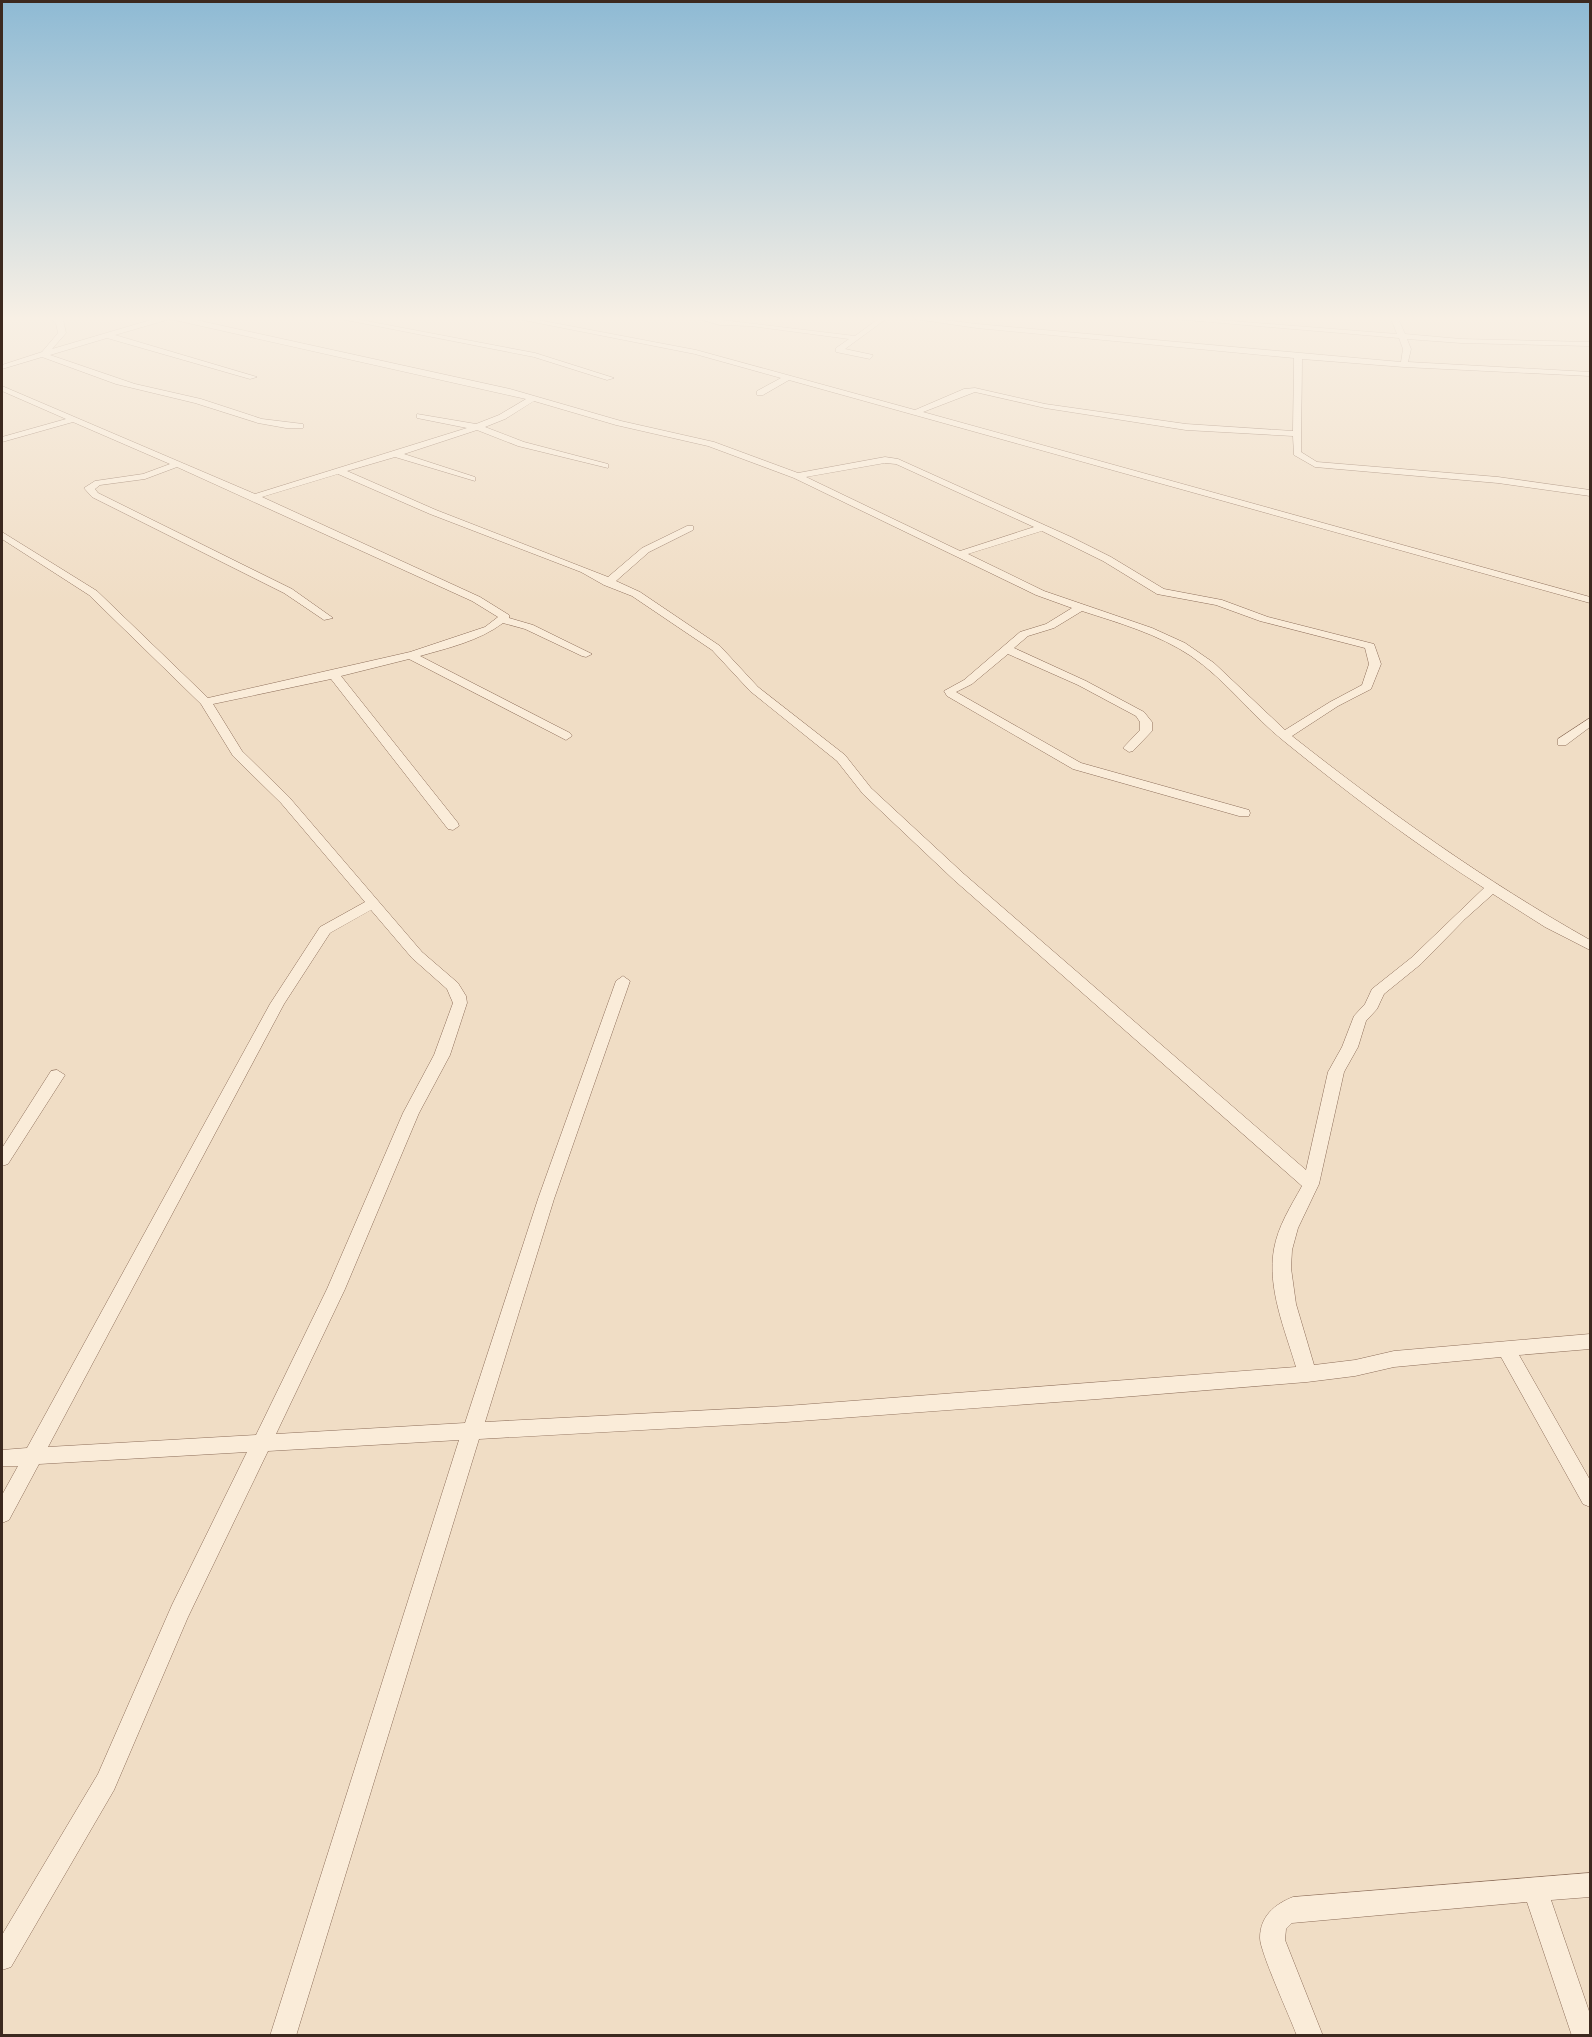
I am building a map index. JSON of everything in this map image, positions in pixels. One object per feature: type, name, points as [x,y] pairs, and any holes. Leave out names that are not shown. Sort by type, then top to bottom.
[{"type":"street","points":[[56,411],[175,465],[254,497],[476,599],[504,615],[504,620]]},
{"type":"street","points":[[229,411],[252,420],[283,426],[300,426]]},
{"type":"street","points":[[254,497],[478,427],[512,411]]},
{"type":"street","points":[[584,411],[711,444],[797,476],[1078,609],[1153,632],[1181,645],[1204,661],[1284,736],[1346,785],[1491,889],[1590,946]]},
{"type":"street","points":[[914,411],[1590,600]]},
{"type":"street","points":[[1079,411],[1186,427],[1298,434]]},
{"type":"street","points":[[1298,411],[1297,453],[1315,464],[1498,480],[1590,493]]},
{"type":"street","points":[[420,416],[478,427],[521,444],[605,466]]},
{"type":"street","points":[[2,440],[74,419]]},
{"type":"street","points":[[396,454],[472,479]]},
{"type":"street","points":[[797,476],[892,461],[1107,559],[1168,595],[1218,602],[1264,619],[1370,646],[1375,664],[1367,687],[1334,704],[1284,736]]},
{"type":"street","points":[[175,465],[145,476],[98,483],[89,488],[95,495],[288,591],[328,618]]},
{"type":"street","points":[[339,471],[433,512],[585,570],[647,601],[716,648],[754,689],[841,758],[867,790],[959,877],[1311,1184]]},
{"type":"street","points":[[608,583],[623,566],[652,544],[690,528]]},
{"type":"street","points":[[959,554],[1042,528]]},
{"type":"street","points":[[2,535],[93,593],[206,702],[237,753],[285,800],[417,955],[457,990],[460,1003],[442,1054],[411,1113],[336,1288],[180,1612],[106,1782],[2,1958]]},
{"type":"street","points":[[1078,609],[1050,626],[1024,634],[968,682],[950,691],[951,694],[1077,766],[1244,813]]},
{"type":"street","points":[[206,702],[411,656],[463,639],[504,620],[529,627],[586,654]]},
{"type":"street","points":[[1006,649],[1091,687],[1140,714],[1146,722],[1146,731],[1129,748]]},
{"type":"street","points":[[411,656],[566,736]]},
{"type":"street","points":[[333,674],[453,826]]},
{"type":"street","points":[[1562,742],[1590,722]]},
{"type":"street","points":[[1307,1374],[1285,1298],[1282,1267],[1286,1236],[1311,1184],[1336,1072],[1350,1047],[1359,1019],[1372,1006],[1377,992],[1416,961],[1460,916],[1491,889]]},
{"type":"street","points":[[2,1514],[277,1004],[325,930],[374,903]]},
{"type":"street","points":[[283,2036],[546,1199],[623,981]]},
{"type":"street","points":[[2,1160],[57,1075]]},
{"type":"street","points":[[2,1458],[261,1442],[658,1423],[892,1408],[1307,1374],[1355,1368],[1394,1359],[1590,1341]]},
{"type":"street","points":[[1506,1349],[1590,1498]]},
{"type":"street","points":[[1310,2036],[1272,1940],[1274,1923],[1282,1913],[1293,1909],[1590,1885]]},
{"type":"street","points":[[1535,1890],[1585,2036]]}]
